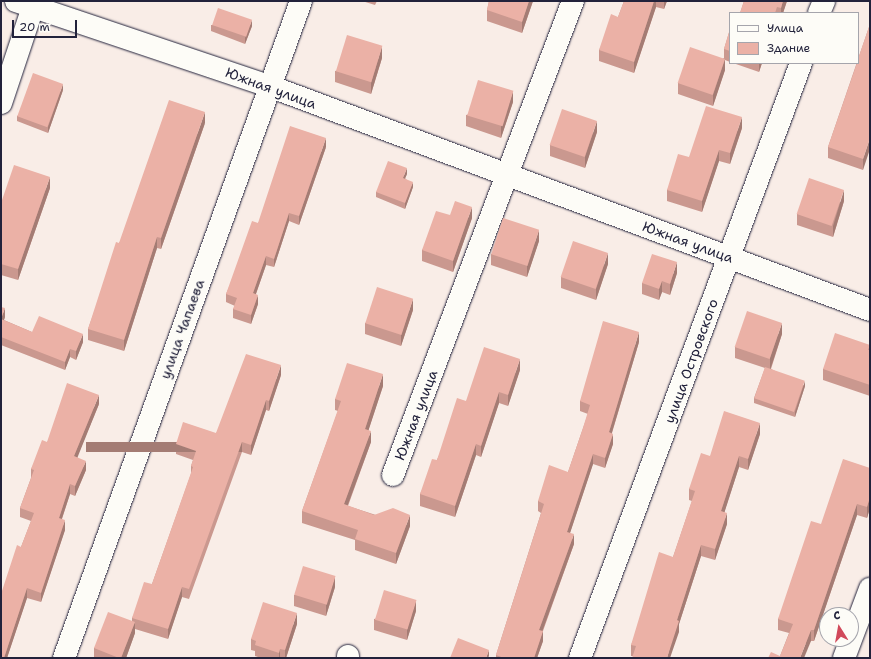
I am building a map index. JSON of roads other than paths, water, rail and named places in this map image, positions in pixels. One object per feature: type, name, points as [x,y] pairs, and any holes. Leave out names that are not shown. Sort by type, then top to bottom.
[{"type":"street","name":"улица Чапаева","points":[[64,658],[269,86],[301,1]]},
{"type":"street","name":"Южная улица","points":[[393,475],[573,1]]},
{"type":"street","points":[[820,12],[824,1]]},
{"type":"street","name":"Южная улица","points":[[1,103],[25,4],[269,86],[870,310]]},
{"type":"street","name":"улица Островского","points":[[580,658],[801,64]]},
{"type":"street","points":[[844,658],[870,589]]}]
